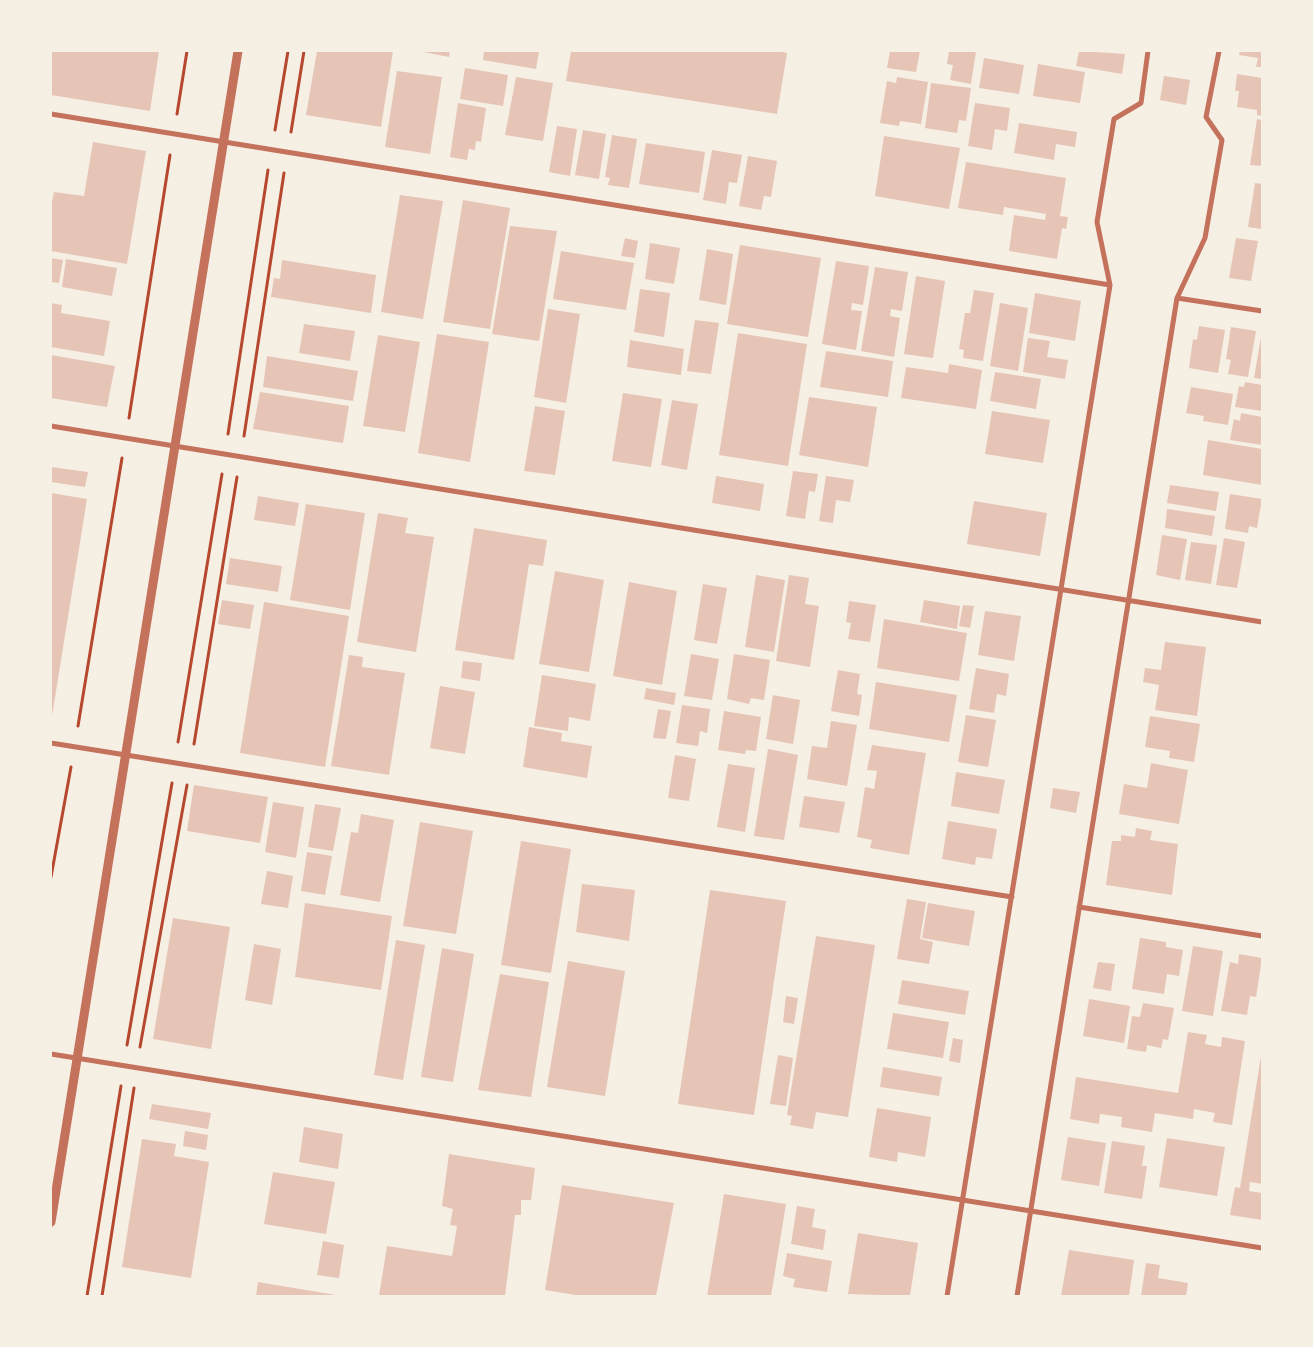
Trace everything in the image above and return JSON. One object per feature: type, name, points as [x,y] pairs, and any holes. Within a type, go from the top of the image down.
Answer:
[{"type":"street","points":[[51,1222],[238,51]]},
{"type":"street","points":[[947,1296],[1110,286],[1097,222],[1114,118],[1141,103],[1148,51]]},
{"type":"street","points":[[1017,1296],[1177,298],[1205,238],[1222,140],[1206,117],[1219,51]]},
{"type":"street","points":[[51,114],[287,154],[1110,286]]},
{"type":"street","points":[[1177,298],[1262,311]]},
{"type":"street","points":[[51,426],[1262,622]]},
{"type":"street","points":[[51,743],[1012,896]]},
{"type":"street","points":[[1079,906],[1262,936]]},
{"type":"street","points":[[51,1054],[1262,1248]]},
{"type":"path","points":[[51,877],[125,438],[187,51]]},
{"type":"path","points":[[274,135],[288,51]]},
{"type":"path","points":[[102,1296],[137,1067],[190,766],[241,457],[304,51]]},
{"type":"path","points":[[87,1296],[225,454],[271,151]]},
{"type":"building","points":[[51,51],[159,51],[150,111],[51,95]]},
{"type":"building","points":[[317,51],[393,51],[381,127],[306,115]]},
{"type":"building","points":[[418,51],[450,51],[449,57]]},
{"type":"building","points":[[484,51],[539,51],[536,69],[483,60]]},
{"type":"building","points":[[571,51],[777,51],[787,53],[777,114],[566,81]]},
{"type":"building","points":[[890,51],[920,51],[916,72],[887,68]]},
{"type":"building","points":[[949,51],[976,51],[971,84],[950,80],[953,65],[947,64]]},
{"type":"building","points":[[1079,51],[1125,54],[1122,74],[1076,66]]},
{"type":"building","points":[[1240,51],[1262,51],[1262,67],[1256,67],[1258,58],[1239,55]]},
{"type":"building","points":[[984,58],[1024,65],[1019,94],[979,88]]},
{"type":"building","points":[[1038,64],[1085,72],[1080,103],[1033,96]]},
{"type":"building","points":[[465,68],[508,75],[503,106],[460,99]]},
{"type":"building","points":[[397,71],[442,77],[430,154],[385,147]]},
{"type":"building","points":[[1237,74],[1262,78],[1262,116],[1257,115],[1257,110],[1237,107],[1239,91],[1235,91]]},
{"type":"building","points":[[1164,76],[1190,80],[1186,105],[1160,100]]},
{"type":"building","points":[[516,77],[553,83],[543,141],[505,135]]},
{"type":"building","points":[[897,77],[928,82],[921,124],[900,121],[899,126],[880,123],[887,81],[896,83]]},
{"type":"building","points":[[931,83],[971,88],[966,121],[959,120],[957,133],[925,128]]},
{"type":"building","points":[[458,103],[486,108],[481,142],[476,141],[475,150],[469,149],[467,160],[450,157]]},
{"type":"building","points":[[975,103],[1010,108],[1007,131],[995,129],[992,150],[968,146]]},
{"type":"building","points":[[1257,119],[1262,120],[1262,166],[1250,165]]},
{"type":"building","points":[[1019,123],[1077,132],[1075,147],[1056,144],[1054,160],[1014,153]]},
{"type":"building","points":[[557,126],[577,129],[570,176],[549,172]]},
{"type":"building","points":[[583,130],[606,134],[599,179],[575,175]]},
{"type":"building","points":[[612,135],[637,139],[629,188],[608,185],[610,178],[605,177]]},
{"type":"building","points":[[884,136],[960,148],[949,209],[875,196]]},
{"type":"building","points":[[93,142],[146,151],[127,264],[51,251],[51,207],[54,192],[84,196]]},
{"type":"building","points":[[646,143],[705,152],[699,193],[639,184]]},
{"type":"building","points":[[712,150],[742,155],[737,183],[729,182],[726,204],[703,200]]},
{"type":"building","points":[[748,156],[777,161],[771,197],[764,196],[761,210],[739,206]]},
{"type":"building","points":[[966,162],[1066,178],[1060,216],[1068,217],[1066,229],[1062,228],[1057,259],[1009,251],[1014,215],[1045,220],[1046,214],[1004,207],[1003,215],[958,208]]},
{"type":"building","points":[[1255,183],[1262,184],[1262,229],[1248,227]]},
{"type":"building","points":[[400,195],[443,201],[423,319],[381,312]]},
{"type":"building","points":[[463,200],[510,208],[490,329],[443,322]]},
{"type":"building","points":[[510,226],[557,231],[539,341],[492,334]]},
{"type":"building","points":[[625,238],[638,241],[635,258],[621,256]]},
{"type":"building","points":[[1236,238],[1258,241],[1251,281],[1229,278]]},
{"type":"building","points":[[650,243],[680,248],[674,284],[645,279]]},
{"type":"building","points":[[740,245],[821,258],[808,337],[727,324]]},
{"type":"building","points":[[707,249],[733,254],[726,305],[699,300]]},
{"type":"building","points":[[561,251],[634,263],[626,310],[553,299]]},
{"type":"building","points":[[51,258],[63,260],[59,283],[51,282]]},
{"type":"building","points":[[66,259],[117,268],[112,296],[62,287]]},
{"type":"building","points":[[282,260],[376,275],[371,313],[271,297],[274,278],[280,279]]},
{"type":"building","points":[[836,261],[869,266],[863,305],[852,303],[851,310],[862,311],[856,350],[822,344]]},
{"type":"building","points":[[875,267],[908,272],[902,311],[891,309],[890,316],[900,318],[894,357],[861,351]]},
{"type":"building","points":[[916,276],[945,281],[933,358],[904,354]]},
{"type":"building","points":[[640,289],[670,293],[664,337],[634,332]]},
{"type":"building","points":[[974,290],[994,293],[983,361],[963,358],[964,350],[959,349],[965,313],[970,313]]},
{"type":"building","points":[[1035,293],[1081,301],[1075,341],[1029,333]]},
{"type":"building","points":[[51,303],[62,305],[61,313],[110,321],[104,356],[51,347]]},
{"type":"building","points":[[1000,303],[1028,308],[1018,371],[990,366]]},
{"type":"building","points":[[548,309],[580,314],[566,403],[534,397]]},
{"type":"building","points":[[695,320],[719,323],[711,374],[687,371]]},
{"type":"building","points":[[304,324],[355,331],[350,361],[299,353]]},
{"type":"building","points":[[1199,326],[1225,330],[1218,373],[1189,368],[1193,339],[1197,340]]},
{"type":"building","points":[[1231,327],[1256,331],[1248,377],[1228,374],[1231,360],[1226,359]]},
{"type":"building","points":[[738,333],[807,344],[788,466],[719,455]]},
{"type":"building","points":[[437,334],[489,342],[470,462],[418,453]]},
{"type":"building","points":[[378,335],[420,342],[405,432],[363,426]]},
{"type":"building","points":[[1262,337],[1262,379],[1254,378]]},
{"type":"building","points":[[1028,338],[1050,341],[1047,357],[1068,360],[1065,379],[1023,372]]},
{"type":"building","points":[[630,340],[684,349],[681,375],[627,367]]},
{"type":"building","points":[[826,351],[893,361],[888,397],[820,387]]},
{"type":"building","points":[[51,355],[115,366],[107,407],[51,398]]},
{"type":"building","points":[[267,356],[358,371],[353,401],[263,387]]},
{"type":"building","points":[[949,364],[982,370],[976,409],[901,398],[906,367],[948,373]]},
{"type":"building","points":[[995,372],[1041,379],[1036,409],[990,401]]},
{"type":"building","points":[[1245,382],[1262,385],[1262,411],[1235,407],[1239,386],[1244,387]]},
{"type":"building","points":[[1191,387],[1233,394],[1228,425],[1203,421],[1204,416],[1186,413]]},
{"type":"building","points":[[260,392],[349,406],[343,443],[253,429]]},
{"type":"building","points":[[623,393],[662,399],[651,467],[612,461]]},
{"type":"building","points":[[809,397],[877,407],[868,467],[799,455]]},
{"type":"building","points":[[672,400],[698,404],[687,470],[661,465]]},
{"type":"building","points":[[535,406],[565,411],[555,475],[524,471]]},
{"type":"building","points":[[992,411],[1050,420],[1043,463],[985,454]]},
{"type":"building","points":[[1241,413],[1262,417],[1262,445],[1230,440],[1234,419],[1240,421]]},
{"type":"building","points":[[1208,440],[1262,449],[1262,485],[1203,475]]},
{"type":"building","points":[[51,467],[88,472],[85,487],[51,482]]},
{"type":"building","points":[[793,471],[818,474],[815,492],[809,491],[805,519],[786,516]]},
{"type":"building","points":[[716,476],[764,484],[760,511],[712,503]]},
{"type":"building","points":[[826,476],[854,480],[850,502],[836,500],[833,523],[819,521]]},
{"type":"building","points":[[1170,485],[1219,492],[1216,511],[1167,503]]},
{"type":"building","points":[[51,493],[87,499],[52,716],[51,716]]},
{"type":"building","points":[[1230,494],[1262,499],[1257,528],[1249,526],[1248,533],[1225,529]]},
{"type":"building","points":[[258,496],[299,503],[295,526],[254,520]]},
{"type":"building","points":[[974,501],[1047,513],[1040,556],[967,544]]},
{"type":"building","points":[[306,504],[365,513],[350,610],[290,600]]},
{"type":"building","points":[[1167,509],[1215,516],[1212,536],[1165,528]]},
{"type":"building","points":[[378,513],[408,518],[405,533],[434,537],[416,652],[357,642]]},
{"type":"building","points":[[474,528],[547,540],[543,566],[529,564],[514,660],[455,650]]},
{"type":"building","points":[[1162,535],[1187,539],[1180,580],[1156,575]]},
{"type":"building","points":[[1224,538],[1245,542],[1237,588],[1216,585]]},
{"type":"building","points":[[1191,542],[1217,545],[1211,584],[1185,580]]},
{"type":"building","points":[[230,558],[282,566],[278,592],[226,584]]},
{"type":"building","points":[[555,571],[604,580],[589,672],[539,664]]},
{"type":"building","points":[[756,575],[785,580],[774,652],[745,647]]},
{"type":"building","points":[[789,575],[809,578],[805,604],[819,606],[810,667],[776,661]]},
{"type":"building","points":[[629,582],[677,591],[662,685],[613,676]]},
{"type":"building","points":[[703,584],[727,588],[717,644],[694,640]]},
{"type":"building","points":[[222,600],[254,605],[250,629],[218,624]]},
{"type":"building","points":[[924,600],[960,606],[957,629],[920,622]]},
{"type":"building","points":[[849,601],[876,605],[870,642],[848,639],[851,623],[846,622]]},
{"type":"building","points":[[264,602],[349,616],[325,767],[240,753]]},
{"type":"building","points":[[963,605],[974,606],[970,628],[959,626]]},
{"type":"building","points":[[985,611],[1021,616],[1014,661],[978,655]]},
{"type":"building","points":[[884,619],[967,633],[959,681],[877,668]]},
{"type":"building","points":[[1165,642],[1206,647],[1197,716],[1155,710],[1159,685],[1143,682],[1145,668],[1161,670]]},
{"type":"building","points":[[691,654],[719,659],[712,700],[684,696]]},
{"type":"building","points":[[734,654],[770,660],[764,700],[751,698],[749,704],[727,699]]},
{"type":"building","points":[[349,655],[363,657],[362,667],[405,673],[389,775],[331,766]]},
{"type":"building","points":[[463,661],[482,663],[480,681],[461,678]]},
{"type":"building","points":[[976,668],[1009,674],[1006,696],[997,694],[994,713],[969,709]]},
{"type":"building","points":[[838,670],[860,674],[857,694],[862,695],[859,716],[831,711]]},
{"type":"building","points":[[542,675],[596,684],[590,721],[569,717],[568,731],[534,726]]},
{"type":"building","points":[[876,682],[957,695],[949,742],[869,729]]},
{"type":"building","points":[[440,686],[475,692],[465,754],[430,748]]},
{"type":"building","points":[[646,688],[676,693],[674,705],[644,699]]},
{"type":"building","points":[[773,695],[800,700],[793,744],[766,739]]},
{"type":"building","points":[[682,705],[710,709],[707,733],[700,731],[698,746],[676,743]]},
{"type":"building","points":[[658,709],[671,711],[666,739],[653,738]]},
{"type":"building","points":[[724,711],[761,717],[756,751],[746,750],[745,754],[718,750]]},
{"type":"building","points":[[966,715],[996,720],[988,767],[958,762]]},
{"type":"building","points":[[1150,716],[1200,724],[1194,762],[1169,758],[1170,751],[1145,747]]},
{"type":"building","points":[[831,721],[857,725],[847,786],[807,779],[812,746],[827,748]]},
{"type":"building","points":[[529,727],[562,733],[561,741],[592,746],[587,778],[523,767]]},
{"type":"building","points":[[872,745],[926,753],[909,855],[870,848],[872,840],[857,837],[865,787],[874,789],[877,771],[867,770]]},
{"type":"building","points":[[768,749],[798,755],[784,840],[754,836]]},
{"type":"building","points":[[675,755],[696,759],[689,801],[668,798]]},
{"type":"building","points":[[1151,763],[1188,770],[1179,824],[1119,814],[1124,784],[1147,788]]},
{"type":"building","points":[[728,764],[755,768],[745,832],[717,827]]},
{"type":"building","points":[[956,772],[1005,780],[999,814],[951,806]]},
{"type":"building","points":[[194,785],[268,797],[260,843],[187,831]]},
{"type":"building","points":[[1053,788],[1080,792],[1076,813],[1050,808]]},
{"type":"building","points":[[804,796],[845,802],[839,833],[799,827]]},
{"type":"building","points":[[273,802],[304,807],[296,858],[265,852]]},
{"type":"building","points":[[315,804],[341,808],[333,851],[308,847]]},
{"type":"building","points":[[361,814],[394,820],[380,902],[340,895],[351,832],[358,833]]},
{"type":"building","points":[[948,821],[997,829],[992,859],[976,857],[975,865],[942,859]]},
{"type":"building","points":[[420,822],[473,831],[456,934],[403,926]]},
{"type":"building","points":[[1136,828],[1152,831],[1150,840],[1178,844],[1172,895],[1106,885],[1112,841],[1121,841],[1121,835],[1135,837]]},
{"type":"building","points":[[521,841],[571,849],[551,973],[501,965]]},
{"type":"building","points":[[307,852],[332,856],[325,895],[301,891]]},
{"type":"building","points":[[267,871],[293,876],[288,908],[261,904]]},
{"type":"building","points":[[582,884],[635,890],[629,941],[576,932]]},
{"type":"building","points":[[710,890],[786,901],[754,1115],[678,1104]]},
{"type":"building","points":[[907,899],[926,902],[920,939],[933,942],[929,964],[897,959]]},
{"type":"building","points":[[305,903],[392,916],[381,990],[295,977]]},
{"type":"building","points":[[928,903],[975,911],[969,946],[922,938]]},
{"type":"building","points":[[173,918],[230,927],[211,1049],[153,1039]]},
{"type":"building","points":[[816,936],[875,945],[848,1117],[816,1112],[813,1129],[790,1125],[792,1116],[787,1115]]},
{"type":"building","points":[[1140,938],[1166,942],[1166,947],[1183,950],[1179,976],[1167,974],[1164,994],[1132,989]]},
{"type":"building","points":[[396,940],[425,945],[403,1080],[374,1075]]},
{"type":"building","points":[[254,944],[281,949],[272,1005],[245,1000]]},
{"type":"building","points":[[1193,946],[1223,951],[1213,1016],[1182,1011]]},
{"type":"building","points":[[442,948],[474,954],[453,1082],[421,1077]]},
{"type":"building","points":[[1239,954],[1262,958],[1256,997],[1250,996],[1247,1015],[1221,1011],[1230,962],[1238,964]]},
{"type":"building","points":[[568,961],[625,971],[605,1096],[547,1087]]},
{"type":"building","points":[[1098,962],[1115,964],[1111,991],[1093,988]]},
{"type":"building","points":[[500,974],[549,982],[531,1097],[478,1090]]},
{"type":"building","points":[[902,980],[969,991],[965,1015],[898,1004]]},
{"type":"building","points":[[786,996],[798,998],[794,1024],[783,1022]]},
{"type":"building","points":[[1089,999],[1130,1006],[1124,1043],[1083,1036]]},
{"type":"building","points":[[1143,1003],[1174,1008],[1168,1040],[1163,1039],[1161,1048],[1147,1045],[1146,1052],[1127,1049],[1132,1016],[1140,1017]]},
{"type":"building","points":[[893,1013],[949,1022],[943,1058],[887,1049]]},
{"type":"building","points":[[1188,1032],[1207,1035],[1205,1044],[1221,1047],[1222,1037],[1245,1041],[1232,1125],[1213,1122],[1215,1113],[1194,1109],[1193,1119],[1155,1113],[1152,1132],[1121,1127],[1122,1117],[1100,1114],[1099,1124],[1070,1119],[1076,1077],[1178,1093]]},
{"type":"building","points":[[953,1038],[963,1040],[960,1063],[949,1061]]},
{"type":"building","points":[[778,1055],[793,1058],[786,1106],[770,1104]]},
{"type":"building","points":[[1261,1056],[1262,1184],[1250,1182],[1249,1191],[1262,1193],[1262,1220],[1230,1215],[1235,1187],[1240,1188]]},
{"type":"building","points":[[883,1067],[942,1077],[939,1096],[880,1087]]},
{"type":"building","points":[[152,1104],[211,1113],[208,1129],[149,1119]]},
{"type":"building","points":[[877,1108],[931,1117],[925,1157],[898,1152],[897,1162],[869,1157]]},
{"type":"building","points":[[304,1127],[343,1134],[338,1169],[299,1162]]},
{"type":"building","points":[[185,1131],[208,1135],[206,1150],[183,1146]]},
{"type":"building","points":[[1068,1137],[1106,1143],[1099,1186],[1061,1180]]},
{"type":"building","points":[[1167,1138],[1225,1147],[1217,1196],[1159,1187]]},
{"type":"building","points":[[142,1139],[176,1144],[174,1156],[209,1162],[191,1278],[122,1267]]},
{"type":"building","points":[[1112,1141],[1145,1146],[1142,1166],[1147,1166],[1142,1199],[1104,1193]]},
{"type":"building","points":[[449,1154],[535,1168],[531,1200],[521,1200],[521,1215],[515,1215],[505,1296],[379,1296],[387,1246],[452,1256],[457,1226],[450,1225],[453,1209],[442,1206]]},
{"type":"building","points":[[273,1172],[335,1182],[326,1234],[264,1224]]},
{"type":"building","points":[[562,1185],[674,1203],[656,1296],[582,1296],[545,1290]]},
{"type":"building","points":[[724,1194],[786,1204],[771,1296],[707,1296]]},
{"type":"building","points":[[797,1206],[815,1209],[812,1227],[826,1230],[823,1250],[791,1244]]},
{"type":"building","points":[[858,1233],[918,1243],[910,1296],[848,1294]]},
{"type":"building","points":[[323,1241],[344,1245],[339,1278],[317,1275]]},
{"type":"building","points":[[1069,1250],[1134,1260],[1129,1296],[1061,1296]]},
{"type":"building","points":[[787,1253],[832,1261],[827,1292],[793,1287],[795,1279],[783,1276]]},
{"type":"building","points":[[1146,1263],[1160,1265],[1158,1278],[1188,1283],[1186,1296],[1141,1296]]},
{"type":"building","points":[[258,1282],[336,1295],[336,1296],[256,1296]]}]
